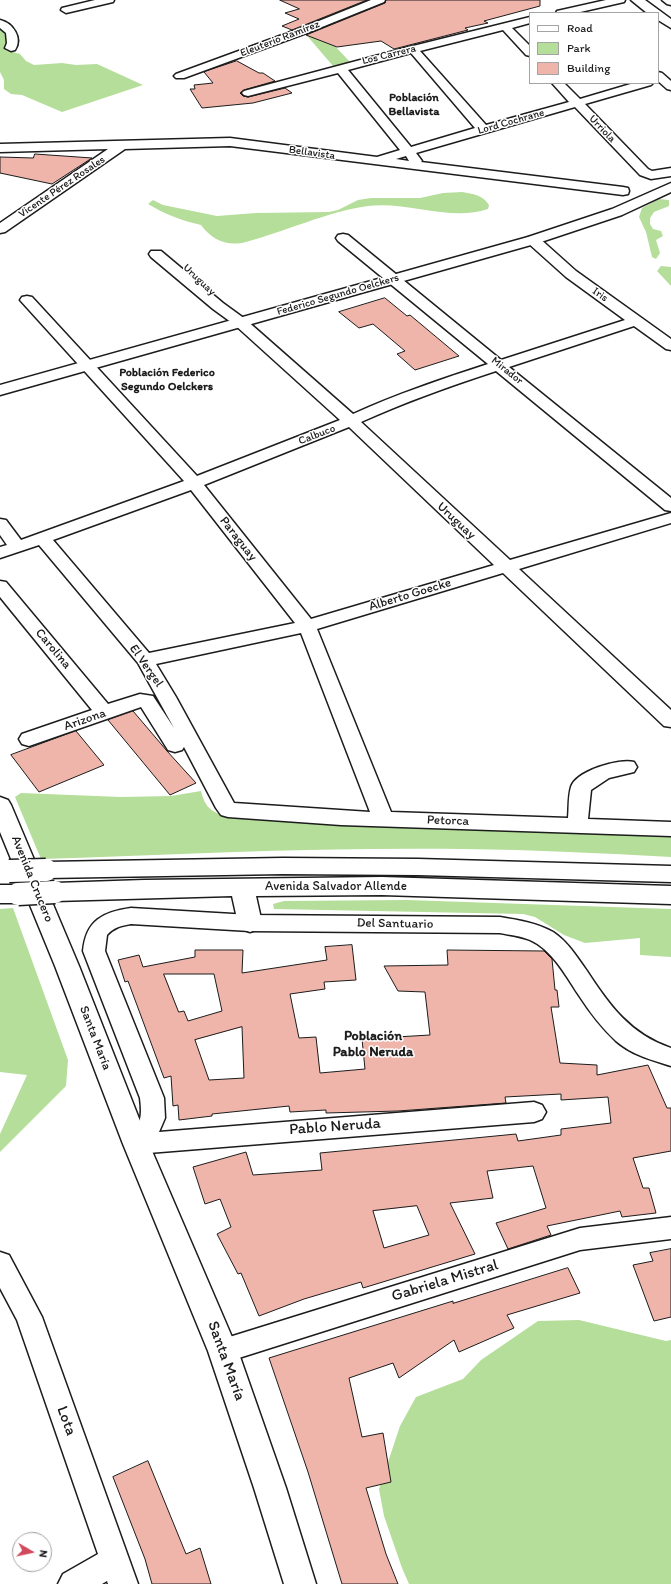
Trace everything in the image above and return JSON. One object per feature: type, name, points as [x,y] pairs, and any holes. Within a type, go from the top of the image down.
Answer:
[{"type":"main road","points":[[637,0],[654,12]]},
{"type":"main road","points":[[659,16],[671,24]]},
{"type":"main road","name":"Federico Segundo Oelckers","points":[[0,390],[533,240],[617,212],[671,187]]},
{"type":"main road","name":"Avenida Crucero","points":[[0,805],[53,932]]},
{"type":"main road","name":"Avenida Salvador Allende","points":[[5,872],[282,866],[418,866],[671,874]]},
{"type":"main road","name":"Avenida Salvador Allende","points":[[9,894],[144,889],[382,886],[671,895]]},
{"type":"main road","points":[[242,888],[250,922]]},
{"type":"main road","name":"Santa María","points":[[53,932],[136,1144],[223,1351],[270,1488],[300,1584]]},
{"type":"street","points":[[66,10],[109,0]]},
{"type":"street","name":"Eleuterio Ramírez","points":[[180,76],[308,29],[380,0]]},
{"type":"street","points":[[570,12],[588,10],[620,0]]},
{"type":"street","name":"Los Carrera","points":[[248,92],[529,20]]},
{"type":"street","points":[[0,23],[12,32],[14,43],[11,48]]},
{"type":"street","points":[[505,26],[529,52]]},
{"type":"street","points":[[413,49],[483,130]]},
{"type":"street","points":[[340,68],[421,167]]},
{"type":"street","points":[[662,77],[671,87]]},
{"type":"street","name":"Urriola","points":[[559,84],[647,174],[671,172]]},
{"type":"street","name":"Lord Cochrane","points":[[374,161],[643,84]]},
{"type":"street","name":"Bellavista","points":[[0,148],[200,142],[235,143],[622,191]]},
{"type":"street","name":"Vicente Pérez Rosales","points":[[0,229],[124,145]]},
{"type":"street","name":"Mirador","points":[[343,238],[671,506]]},
{"type":"street","name":"Iris","points":[[533,240],[570,274],[671,346]]},
{"type":"street","name":"Uruguay","points":[[156,248],[218,306],[240,322],[351,422],[671,721]]},
{"type":"street","name":"Paraguay","points":[[27,300],[194,483],[308,626],[383,819]]},
{"type":"street","name":"Calbuco","points":[[0,553],[43,539],[194,483],[351,422],[395,401],[440,384],[636,321]]},
{"type":"street","name":"Alberto Goecke","points":[[145,660],[308,626],[505,566],[671,518]]},
{"type":"street","points":[[0,524],[18,547]]},
{"type":"street","name":"El Vergel","points":[[43,539],[145,660],[167,697],[227,809]]},
{"type":"street","name":"Carolina","points":[[0,586],[105,713]]},
{"type":"street","name":"Arizona","points":[[29,739],[140,700],[146,700],[175,745]]},
{"type":"street","points":[[578,825],[581,787],[591,777],[605,771],[627,767]]},
{"type":"street","name":"Petorca","points":[[227,809],[232,811],[260,813],[383,819],[671,829]]},
{"type":"street","name":"Del Santuario","points":[[136,1144],[149,1130],[153,1119],[154,1108],[152,1098],[96,958],[94,941],[97,931],[104,924],[115,918],[131,916],[250,922],[500,925],[532,932],[548,940],[560,951],[615,1028],[641,1046],[671,1057]]},
{"type":"street","name":"Pablo Neruda","points":[[136,1144],[534,1112]]},
{"type":"street","name":"Gabriela Mistral","points":[[223,1351],[580,1239],[671,1228]]},
{"type":"street","name":"Lota","points":[[0,1262],[29,1317],[119,1572]]},
{"type":"street","points":[[73,1584],[119,1572]]},
{"type":"green space","points":[[316,26],[350,62],[333,66],[303,31]]},
{"type":"green space","points":[[0,28],[6,38],[6,50],[20,54],[26,61],[34,65],[62,63],[76,65],[97,64],[143,85],[62,112],[22,95],[11,94],[4,89],[4,80],[0,72]]},
{"type":"green space","points":[[462,192],[481,197],[489,205],[488,209],[459,213],[398,206],[368,206],[322,217],[261,238],[232,244],[220,241],[210,235],[201,225],[174,217],[148,204],[153,200],[163,205],[217,216],[256,213],[329,212],[338,210],[358,200],[371,198],[420,198],[443,193]]},
{"type":"green space","points":[[659,199],[669,200],[669,206],[654,212],[650,218],[650,224],[653,229],[661,231],[663,236],[656,240],[660,253],[656,259],[652,257],[646,232],[639,217],[642,208]]},
{"type":"green space","points":[[661,266],[671,267],[671,286],[657,271]]},
{"type":"green space","points":[[201,791],[206,804],[214,812],[238,817],[671,835],[671,857],[465,849],[359,849],[253,851],[41,859],[15,797],[21,793],[121,797],[171,796]]},
{"type":"green space","points":[[407,900],[671,909],[671,957],[640,955],[640,938],[585,943],[564,935],[535,917],[523,914],[274,909],[273,904],[284,901]]},
{"type":"green space","points":[[13,908],[68,1060],[66,1086],[0,1152],[0,1134],[27,1075],[0,1072],[0,909]]},
{"type":"green space","points":[[579,1320],[666,1341],[671,1340],[671,1584],[409,1584],[384,1516],[379,1489],[400,1426],[416,1397],[463,1379],[481,1360],[538,1321]]},
{"type":"building","points":[[280,0],[367,0],[292,30],[282,26],[299,19],[285,13],[299,9]]},
{"type":"building","points":[[386,0],[540,0],[540,6],[484,21],[488,23],[465,28],[468,30],[394,49],[381,41],[337,47],[306,35],[385,3]]},
{"type":"building","points":[[237,61],[259,73],[263,73],[275,81],[244,90],[240,93],[243,96],[248,97],[285,88],[292,93],[253,103],[202,108],[190,89],[195,89],[194,85],[213,83],[204,72]]},
{"type":"building","points":[[35,154],[92,158],[52,184],[0,173],[0,157],[33,158]]},
{"type":"building","points":[[385,298],[407,316],[410,315],[459,356],[415,370],[397,354],[405,351],[373,324],[359,328],[339,312]]},
{"type":"building","points":[[133,711],[196,783],[170,795],[108,720]]},
{"type":"building","points":[[76,731],[104,765],[39,792],[11,755]]},
{"type":"building","points":[[352,945],[356,980],[324,982],[325,989],[290,994],[299,1038],[316,1037],[320,1073],[365,1069],[362,1039],[430,1035],[425,992],[398,991],[384,966],[448,965],[447,950],[544,951],[552,959],[555,990],[557,990],[559,1007],[551,1007],[560,1063],[597,1065],[597,1075],[648,1065],[667,1108],[671,1108],[671,1151],[633,1158],[643,1188],[649,1188],[656,1213],[622,1217],[620,1211],[547,1226],[551,1235],[508,1249],[496,1223],[546,1208],[533,1166],[487,1171],[493,1198],[450,1203],[475,1254],[363,1288],[361,1282],[304,1299],[259,1316],[241,1273],[238,1274],[217,1234],[231,1227],[220,1199],[205,1204],[193,1167],[246,1152],[253,1175],[322,1170],[320,1153],[516,1134],[518,1141],[561,1135],[561,1129],[611,1123],[608,1097],[561,1100],[561,1094],[505,1097],[506,1103],[398,1111],[326,1113],[326,1110],[290,1112],[289,1106],[212,1114],[212,1116],[179,1120],[178,1105],[173,1106],[171,1076],[164,1078],[128,981],[125,982],[118,960],[139,955],[143,967],[195,957],[195,950],[243,950],[242,973],[327,960],[325,947]],"holes":[[[164,974],[214,974],[222,1011],[188,1021],[184,1011],[179,1012]],[[242,1027],[244,1078],[209,1080],[195,1040]],[[417,1206],[429,1235],[384,1248],[373,1211]]]},
{"type":"building","points":[[671,1249],[671,1317],[654,1321],[633,1265],[653,1261],[650,1253]]},
{"type":"building","points":[[568,1268],[580,1293],[507,1315],[514,1328],[459,1352],[454,1340],[399,1378],[393,1363],[349,1378],[362,1437],[383,1433],[391,1482],[366,1488],[386,1554],[398,1584],[342,1584],[308,1472],[269,1358],[453,1301],[453,1303]]},
{"type":"building","points":[[148,1461],[186,1554],[200,1548],[211,1584],[152,1584],[145,1559],[113,1477]]},
{"type":"district","name":"Población Bellavista","points":[[414,105]]},
{"type":"district","name":"Población Federico Segundo Oelckers","points":[[167,380]]},
{"type":"district","name":"Población Pablo Neruda","points":[[373,1044]]}]
